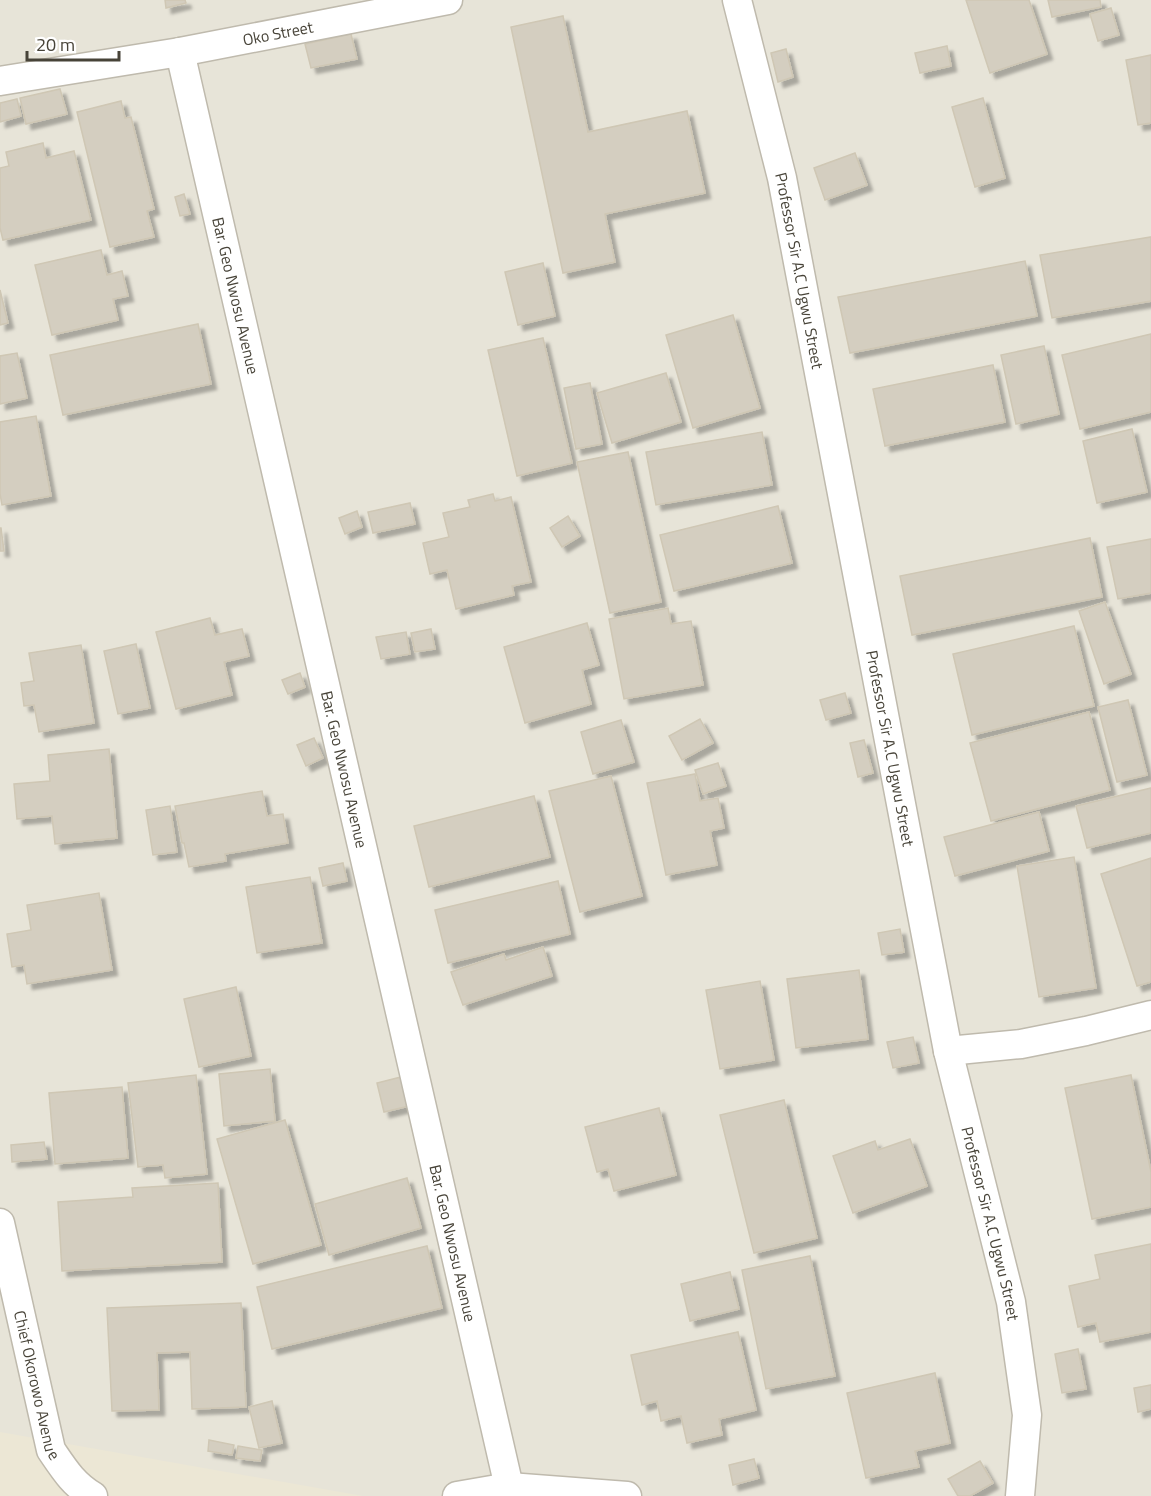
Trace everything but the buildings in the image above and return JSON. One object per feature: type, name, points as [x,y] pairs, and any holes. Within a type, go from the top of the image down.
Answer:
[{"type":"street","name":"Oko Street","points":[[0,81],[180,52],[448,0]]},
{"type":"street","name":"Professor Sir A.C Ugwu Street","points":[[737,0],[782,178],[948,1051],[1011,1302],[1027,1414],[1020,1496]]},
{"type":"street","name":"Bar. Geo Nwosu Avenue","points":[[180,52],[509,1487]]},
{"type":"street","points":[[948,1051],[1021,1044],[1151,1016]]},
{"type":"street","name":"Chief Okorowo Avenue","points":[[0,1223],[5,1265],[51,1450],[69,1477],[93,1496]]},
{"type":"street","points":[[457,1496],[509,1487],[627,1496]]},
{"type":"shaded area","points":[[0,0],[1151,0],[1151,1496],[0,1496]]},
{"type":"shaded area","points":[[0,1432],[363,1496],[0,1496]]}]
